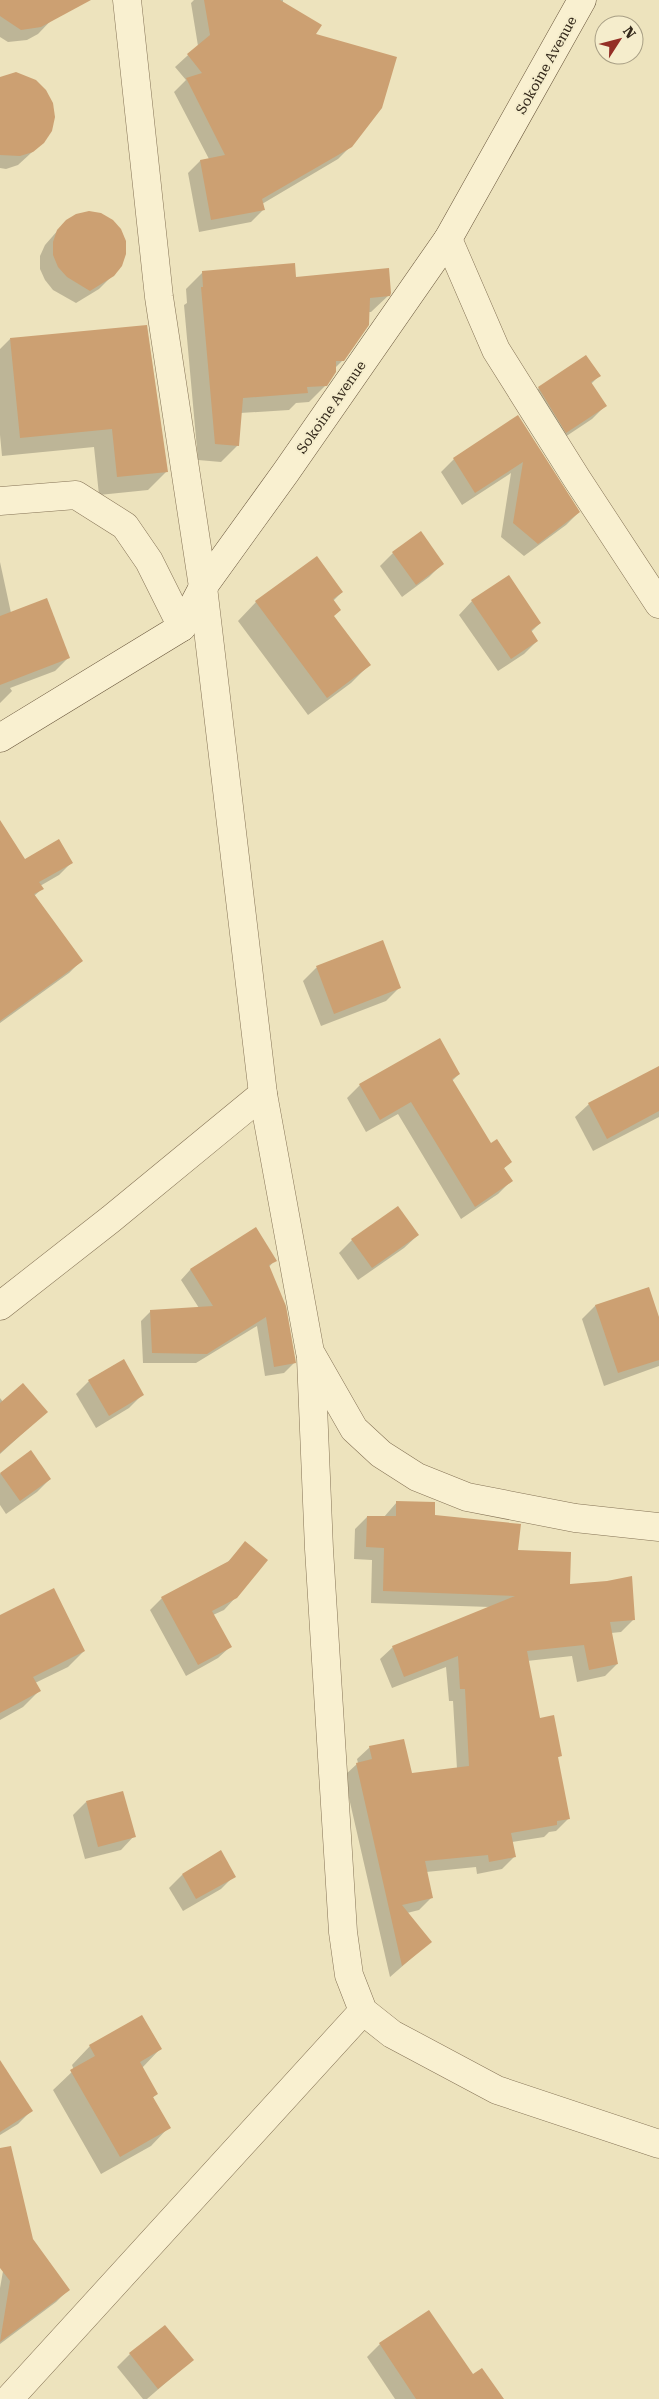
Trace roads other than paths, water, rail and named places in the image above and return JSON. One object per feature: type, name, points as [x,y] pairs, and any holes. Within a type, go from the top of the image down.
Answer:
[{"type":"street","points":[[127,0],[160,297],[203,587],[263,1094],[310,1352],[319,1549],[343,1932],[349,1975],[363,2011],[392,2034],[497,2090],[659,2144]]},
{"type":"street","name":"Sokoine Avenue","points":[[182,627],[203,587],[286,472],[448,239],[582,0]]},
{"type":"street","points":[[448,239],[496,350],[577,479],[659,604]]},
{"type":"street","points":[[0,500],[76,495],[126,526],[149,561],[182,627],[0,738]]},
{"type":"street","points":[[0,1306],[111,1220],[263,1094]]},
{"type":"street","points":[[310,1352],[354,1429],[381,1454],[417,1477],[468,1497],[575,1518],[659,1527]]},
{"type":"street","points":[[9,2399],[363,2011]]}]
